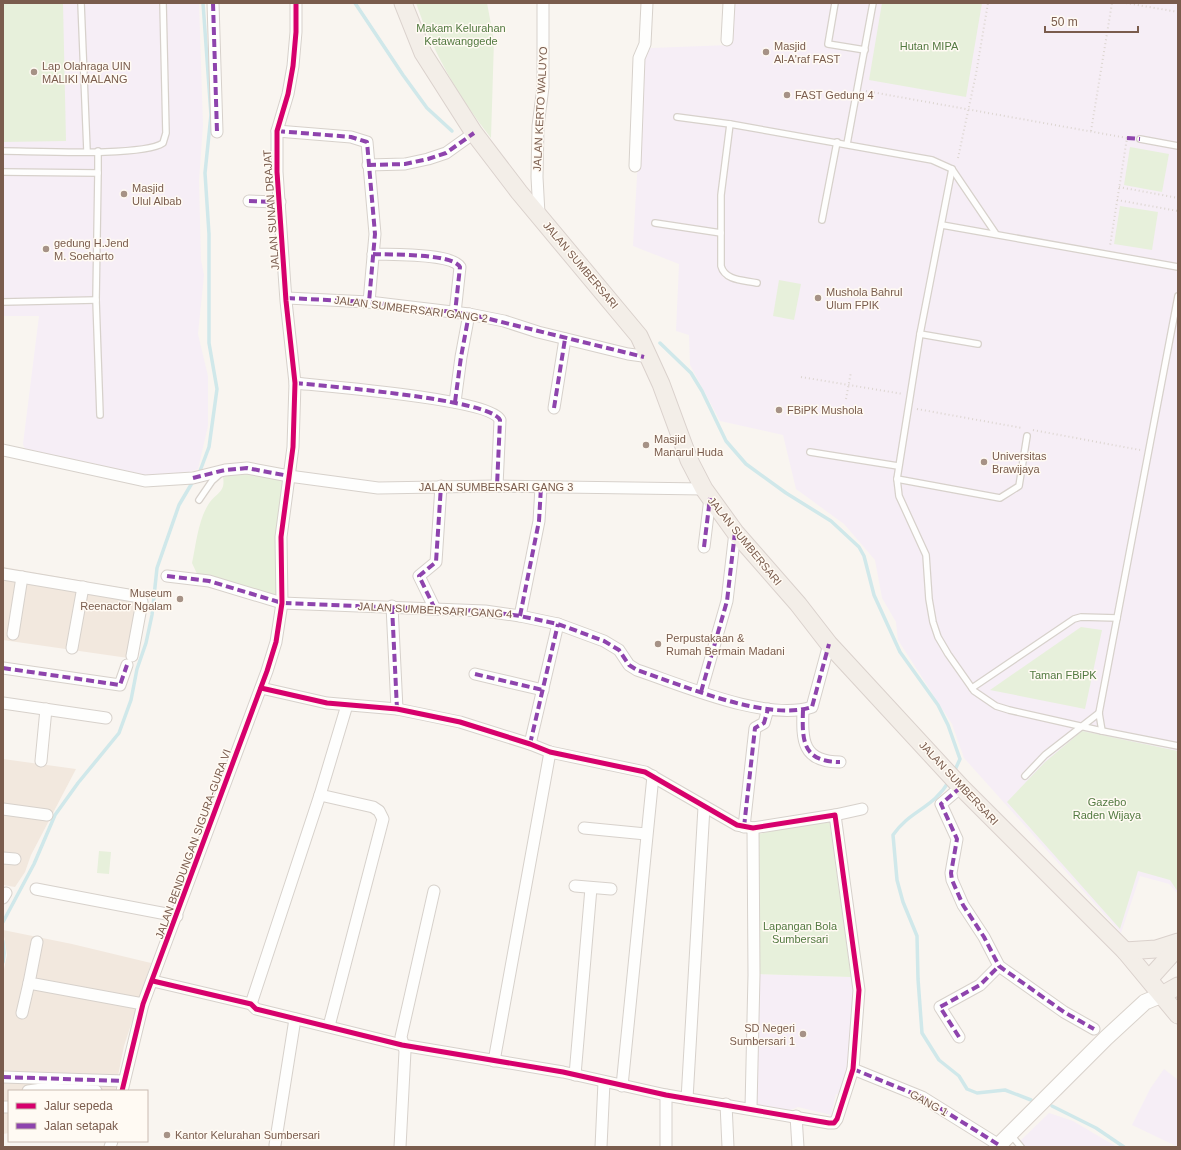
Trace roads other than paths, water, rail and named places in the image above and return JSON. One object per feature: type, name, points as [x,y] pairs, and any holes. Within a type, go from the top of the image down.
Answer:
[{"type":"main road","name":"JALAN SUMBERSARI","points":[[404,4],[424,53],[470,136],[529,203],[639,336],[689,460],[707,494],[735,532],[798,604],[829,644],[955,780],[1125,951],[1178,1016]]},
{"type":"main road","points":[[1125,951],[1156,949],[1178,942]]},
{"type":"main road","points":[[1145,1002],[1148,979],[1178,947]]},
{"type":"main road","points":[[998,1146],[1145,1002],[1178,986]]},
{"type":"street","points":[[213,3],[217,132]]},
{"type":"street","name":"JALAN SUNAN DRAJAT","points":[[287,298],[280,202],[277,131],[288,94],[292,73],[296,32],[296,3]]},
{"type":"street","name":"JALAN KERTO WALUYO","points":[[529,203],[537,169],[538,126],[543,87],[543,3]]},
{"type":"street","points":[[635,166],[639,58],[645,44],[647,3]]},
{"type":"street","points":[[727,40],[729,3]]},
{"type":"street","points":[[277,131],[351,137],[367,142],[374,220],[369,302]]},
{"type":"street","points":[[368,165],[405,164],[428,160],[452,149],[470,136]]},
{"type":"street","points":[[249,201],[280,202]]},
{"type":"street","points":[[373,254],[441,258],[456,262],[460,267],[455,313]]},
{"type":"street","points":[[287,298],[286,301],[295,383],[293,447],[289,476]]},
{"type":"street","name":"JALAN SUMBERSARI GANG 2","points":[[287,298],[369,302],[469,314],[504,321],[565,339],[647,357]]},
{"type":"street","points":[[455,402],[469,314]]},
{"type":"street","points":[[554,408],[565,339]]},
{"type":"street","points":[[295,383],[455,402],[499,416],[497,486]]},
{"type":"street","name":"JALAN SUMBERSARI GANG 3","points":[[3,450],[139,480],[193,478],[225,470],[247,468],[289,476],[378,488],[497,486],[707,494]]},
{"type":"street","name":"JALAN BENDUNGAN SIGURA-GURA VI","points":[[123,1086],[143,1004],[153,981],[261,688],[276,642],[282,603],[281,537],[289,476]]},
{"type":"street","points":[[435,609],[419,576],[436,562],[441,486]]},
{"type":"street","points":[[520,616],[539,522],[541,487]]},
{"type":"street","points":[[704,547],[707,494]]},
{"type":"street","points":[[701,692],[727,601],[735,532]]},
{"type":"street","points":[[3,574],[140,597],[142,599],[130,661],[120,685],[3,668]]},
{"type":"street","name":"JALAN SUMBERSARI GANG 4","points":[[167,576],[209,582],[282,603],[392,606],[484,611],[520,616],[558,624],[604,641],[619,650],[629,665],[637,670],[701,692],[768,709],[803,710]]},
{"type":"street","points":[[13,634],[22,577]]},
{"type":"street","points":[[72,648],[82,587]]},
{"type":"street","points":[[392,606],[397,709]]},
{"type":"street","points":[[530,744],[558,624]]},
{"type":"street","points":[[829,644],[812,707],[803,710],[804,741],[809,752],[825,760],[840,762]]},
{"type":"street","points":[[475,674],[543,690]]},
{"type":"street","points":[[261,688],[327,703],[397,709],[460,722],[530,744],[550,752],[645,772],[738,825],[748,827],[835,815],[862,809]]},
{"type":"street","points":[[3,703],[106,718]]},
{"type":"street","points":[[251,1004],[320,795],[347,705]]},
{"type":"street","points":[[40,761],[46,709]]},
{"type":"street","points":[[751,1108],[754,975],[748,827],[755,728],[764,723],[768,709]]},
{"type":"street","points":[[494,1061],[550,752]]},
{"type":"street","points":[[622,1086],[653,776]]},
{"type":"street","points":[[955,780],[941,804],[957,839],[951,873],[952,880],[963,905],[984,937],[999,966],[1064,1012],[1094,1029]]},
{"type":"street","points":[[320,795],[372,807],[379,810],[382,819],[330,1026]]},
{"type":"street","points":[[687,1098],[704,807]]},
{"type":"street","points":[[3,809],[47,815]]},
{"type":"street","points":[[153,981],[251,1004],[256,1009],[330,1026],[402,1045],[575,1075],[666,1095],[834,1123],[837,1119],[853,1069],[859,990],[835,815]]},
{"type":"street","points":[[584,828],[646,834]]},
{"type":"street","points":[[3,858],[15,859]]},
{"type":"street","points":[[575,886],[611,889]]},
{"type":"street","points":[[575,1075],[591,888]]},
{"type":"street","points":[[36,889],[177,916]]},
{"type":"street","points":[[400,1147],[405,1051],[402,1045],[401,1037],[434,892]]},
{"type":"street","points":[[22,1013],[37,942]]},
{"type":"street","points":[[959,1037],[940,1007],[980,985],[999,966]]},
{"type":"street","points":[[29,983],[143,1004]]},
{"type":"street","points":[[275,1145],[295,1019]]},
{"type":"street","name":"GANG 1","points":[[853,1069],[922,1097],[998,1146]]},
{"type":"street","points":[[3,1077],[123,1086]]},
{"type":"street","points":[[601,1147],[604,1082]]},
{"type":"street","points":[[35,1090],[69,1090]]},
{"type":"street","points":[[666,1095],[666,1147]]},
{"type":"street","points":[[726,1104],[728,1147]]},
{"type":"street","points":[[796,1116],[798,1147]]},
{"type":"lane","points":[[82,3],[87,151]]},
{"type":"lane","points":[[3,151],[98,152],[148,149],[158,147],[163,144],[166,133],[163,3]]},
{"type":"lane","points":[[835,3],[828,44],[865,50]]},
{"type":"lane","points":[[847,144],[873,3]]},
{"type":"lane","points":[[678,117],[837,142],[932,160],[952,169],[996,234]]},
{"type":"lane","points":[[730,124],[721,195],[723,272],[730,277],[757,282]]},
{"type":"lane","points":[[1140,139],[1178,146]]},
{"type":"lane","points":[[822,220],[837,142]]},
{"type":"lane","points":[[98,152],[96,300],[100,415]]},
{"type":"lane","points":[[952,169],[920,334],[897,479],[899,496],[926,555],[933,622],[948,654],[972,688],[985,700],[996,706],[1102,731],[1178,746]]},
{"type":"lane","points":[[3,172],[98,173]]},
{"type":"lane","points":[[655,223],[721,233]]},
{"type":"lane","points":[[942,225],[1178,267]]},
{"type":"lane","points":[[1102,731],[1099,712],[1178,296]]},
{"type":"lane","points":[[3,302],[96,300]]},
{"type":"lane","points":[[920,334],[978,344]]},
{"type":"lane","points":[[897,479],[1000,498],[1019,486],[1027,436]]},
{"type":"lane","points":[[810,452],[898,466]]},
{"type":"lane","points":[[199,500],[212,481],[225,470]]},
{"type":"lane","points":[[972,688],[1074,620],[1081,617],[1117,618]]},
{"type":"lane","points":[[1025,776],[1045,755],[1099,712]]},
{"type":"lane","points":[[1010,1134],[1021,1147]]},
{"type":"waterway","points":[[200,471],[209,447],[217,389],[209,343],[209,234],[205,173],[211,115],[203,3]]},
{"type":"waterway","points":[[355,3],[427,108],[452,131]]},
{"type":"waterway","points":[[660,343],[691,373],[702,391],[726,441],[746,464],[786,493],[831,521],[859,547],[864,556],[874,595],[900,652],[938,705],[948,725],[960,759],[954,772]]},
{"type":"waterway","points":[[3,922],[34,864],[55,815],[78,783],[119,733],[131,700],[137,669],[146,643],[152,615],[157,568],[179,505],[192,483]]},
{"type":"waterway","points":[[949,781],[936,798],[907,820],[893,835],[897,880],[903,902],[917,936],[918,979],[922,1033],[939,1060],[959,1076],[967,1089],[977,1093],[1005,1090],[1031,1100]]},
{"type":"waterway","points":[[3,941],[3,962]]},
{"type":"waterway","points":[[1052,1106],[1096,1128],[1124,1147]]},
{"type":"place","name":"Masjid Al-A'raf FAST","points":[[766,52]]},
{"type":"place","name":"Lap Olahraga UIN MALIKI MALANG","points":[[34,72]]},
{"type":"place","name":"FAST Gedung 4","points":[[787,95]]},
{"type":"place","name":"Masjid Ulul Albab","points":[[124,194]]},
{"type":"place","name":"gedung H.Jend M. Soeharto","points":[[46,249]]},
{"type":"place","name":"Mushola Bahrul Ulum FPIK","points":[[818,298]]},
{"type":"place","name":"FBiPK Mushola","points":[[779,410]]},
{"type":"place","name":"Masjid Manarul Huda","points":[[646,445]]},
{"type":"place","name":"Universitas Brawijaya","points":[[984,462]]},
{"type":"place","name":"Museum Reenactor Ngalam","points":[[180,599]]},
{"type":"place","name":"Perpustakaan & Rumah Bermain Madani","points":[[658,644]]},
{"type":"place","name":"SD Negeri Sumbersari 1","points":[[803,1034]]},
{"type":"place","name":"Kantor Kelurahan Sumbersari","points":[[167,1135]]},
{"type":"park label","name":"Makam Kelurahan Ketawanggede","points":[[461,34]]},
{"type":"park label","name":"Hutan MIPA","points":[[929,46]]},
{"type":"park label","name":"Taman FBiPK","points":[[1063,675]]},
{"type":"park label","name":"Gazebo Raden Wijaya","points":[[1107,808]]},
{"type":"park label","name":"Lapangan Bola Sumbersari","points":[[800,932]]}]
